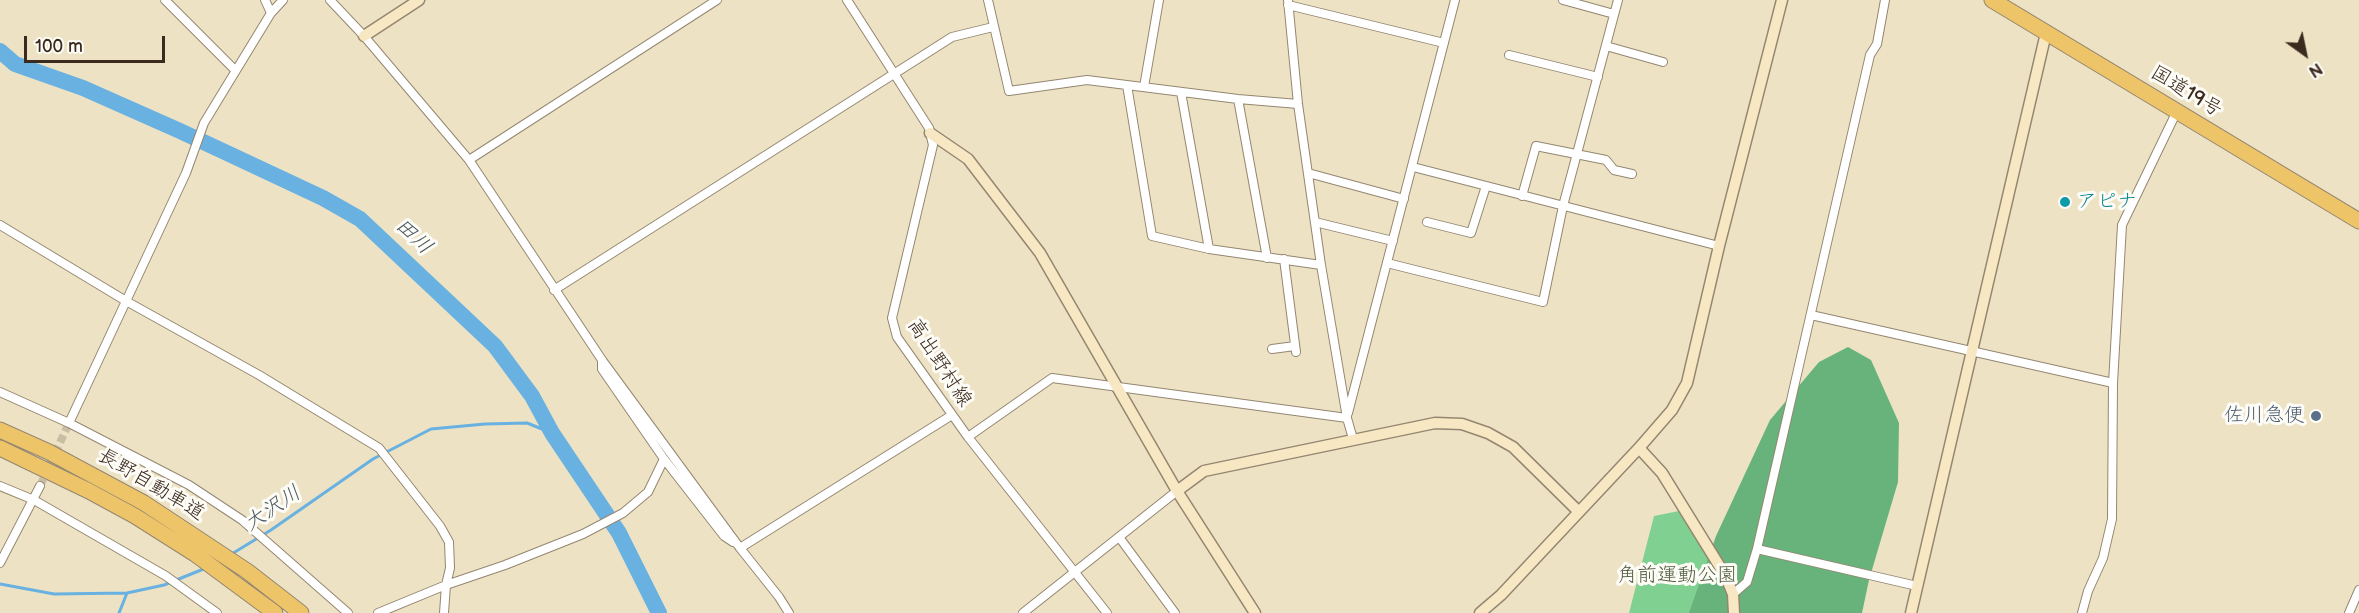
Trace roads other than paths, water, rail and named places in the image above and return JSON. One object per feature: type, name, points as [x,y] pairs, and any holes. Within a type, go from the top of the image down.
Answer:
[{"type":"highway","name":"国道19号","points":[[1992,0],[2359,221]]},
{"type":"highway","name":"長野自動車道","points":[[0,430],[98,477],[212,546],[301,613]]},
{"type":"highway","name":"長野自動車道","points":[[0,448],[89,490],[195,554],[275,613]]},
{"type":"street","points":[[165,0],[235,70]]},
{"type":"street","points":[[265,0],[271,13]]},
{"type":"street","points":[[69,423],[188,169],[203,127],[235,70],[271,13],[283,0]]},
{"type":"street","points":[[330,0],[364,36],[469,160],[602,360],[789,613]]},
{"type":"street","points":[[364,36],[419,0]]},
{"type":"street","points":[[469,160],[717,0]]},
{"type":"street","points":[[847,0],[930,133],[968,159],[1040,253],[1178,491],[1255,613]]},
{"type":"street","points":[[988,0],[1009,91],[1087,80],[1238,99],[1298,104]]},
{"type":"street","points":[[1144,87],[1159,0]]},
{"type":"street","points":[[1347,418],[1455,0]]},
{"type":"street","points":[[1563,0],[1614,14]]},
{"type":"street","points":[[1387,263],[1544,302],[1563,207],[1618,0]]},
{"type":"street","points":[[1480,613],[1501,595],[1639,448],[1672,410],[1687,383],[1780,0]]},
{"type":"street","points":[[1733,594],[1747,582],[1757,549],[1870,55],[1877,44],[1885,0]]},
{"type":"street","points":[[1353,439],[1347,418],[1321,265],[1298,104],[1288,2],[1444,44]]},
{"type":"street","points":[[554,290],[952,37],[993,27]]},
{"type":"street","points":[[1911,613],[2046,33]]},
{"type":"street","points":[[1606,46],[1663,62]]},
{"type":"street","points":[[1509,55],[1598,77]]},
{"type":"street","points":[[1127,85],[1152,236],[1209,249],[1321,265]]},
{"type":"street","points":[[1181,92],[1209,249]]},
{"type":"street","points":[[1238,99],[1267,258]]},
{"type":"street","points":[[2082,613],[2088,591],[2103,558],[2112,519],[2113,383],[2122,225],[2176,111]]},
{"type":"street","name":"高出野村線","points":[[930,133],[933,145],[892,318],[897,337],[968,437],[1107,613]]},
{"type":"street","points":[[1522,196],[1536,146],[1606,160],[1614,170],[1632,174]]},
{"type":"street","points":[[1413,167],[1719,246]]},
{"type":"street","points":[[1308,173],[1404,199]]},
{"type":"street","points":[[1427,222],[1471,233],[1486,186]]},
{"type":"street","points":[[1315,222],[1393,241]]},
{"type":"street","points":[[0,225],[126,301],[259,375],[379,448],[440,526],[449,542],[450,568],[444,613]]},
{"type":"street","points":[[1272,349],[1295,349],[1284,260]]},
{"type":"street","points":[[1811,315],[2113,383]]},
{"type":"street","points":[[602,360],[602,369],[664,459],[724,536],[740,548]]},
{"type":"street","points":[[968,437],[1052,378],[1347,418]]},
{"type":"street","points":[[0,392],[69,423],[189,484],[242,520],[348,613]]},
{"type":"street","points":[[740,548],[952,415]]},
{"type":"street","points":[[1023,613],[1204,471],[1435,423],[1462,424],[1488,433],[1513,447],[1579,512]]},
{"type":"street","points":[[1639,448],[1671,486],[1725,575],[1733,594],[1734,613]]},
{"type":"street","points":[[378,613],[583,534],[623,513],[648,492],[664,459]]},
{"type":"street","points":[[0,486],[34,500],[166,576],[217,613]]},
{"type":"street","points":[[0,563],[40,486]]},
{"type":"street","points":[[1119,537],[1175,613]]},
{"type":"street","points":[[1757,549],[1917,586]]},
{"type":"street","points":[[2349,613],[2359,590]]},
{"type":"waterway","name":"田川","points":[[0,51],[15,64],[83,88],[180,131],[323,198],[360,219],[495,346],[532,396],[552,433],[619,533],[659,613]]},
{"type":"waterway","name":"大沢川","points":[[230,555],[271,530],[373,459],[431,429],[527,423],[552,433]]},
{"type":"waterway","name":"大沢川","points":[[0,584],[54,594],[127,593],[164,585],[206,568]]},
{"type":"waterway","points":[[119,613],[127,593]]},
{"type":"tunnel","points":[[40,486],[69,423]]},
{"type":"place","name":"アピナ","points":[[2065,202]]},
{"type":"place","name":"佐川急便","points":[[2316,416]]},
{"type":"park label","name":"角前運動公園","points":[[1677,576]]}]
